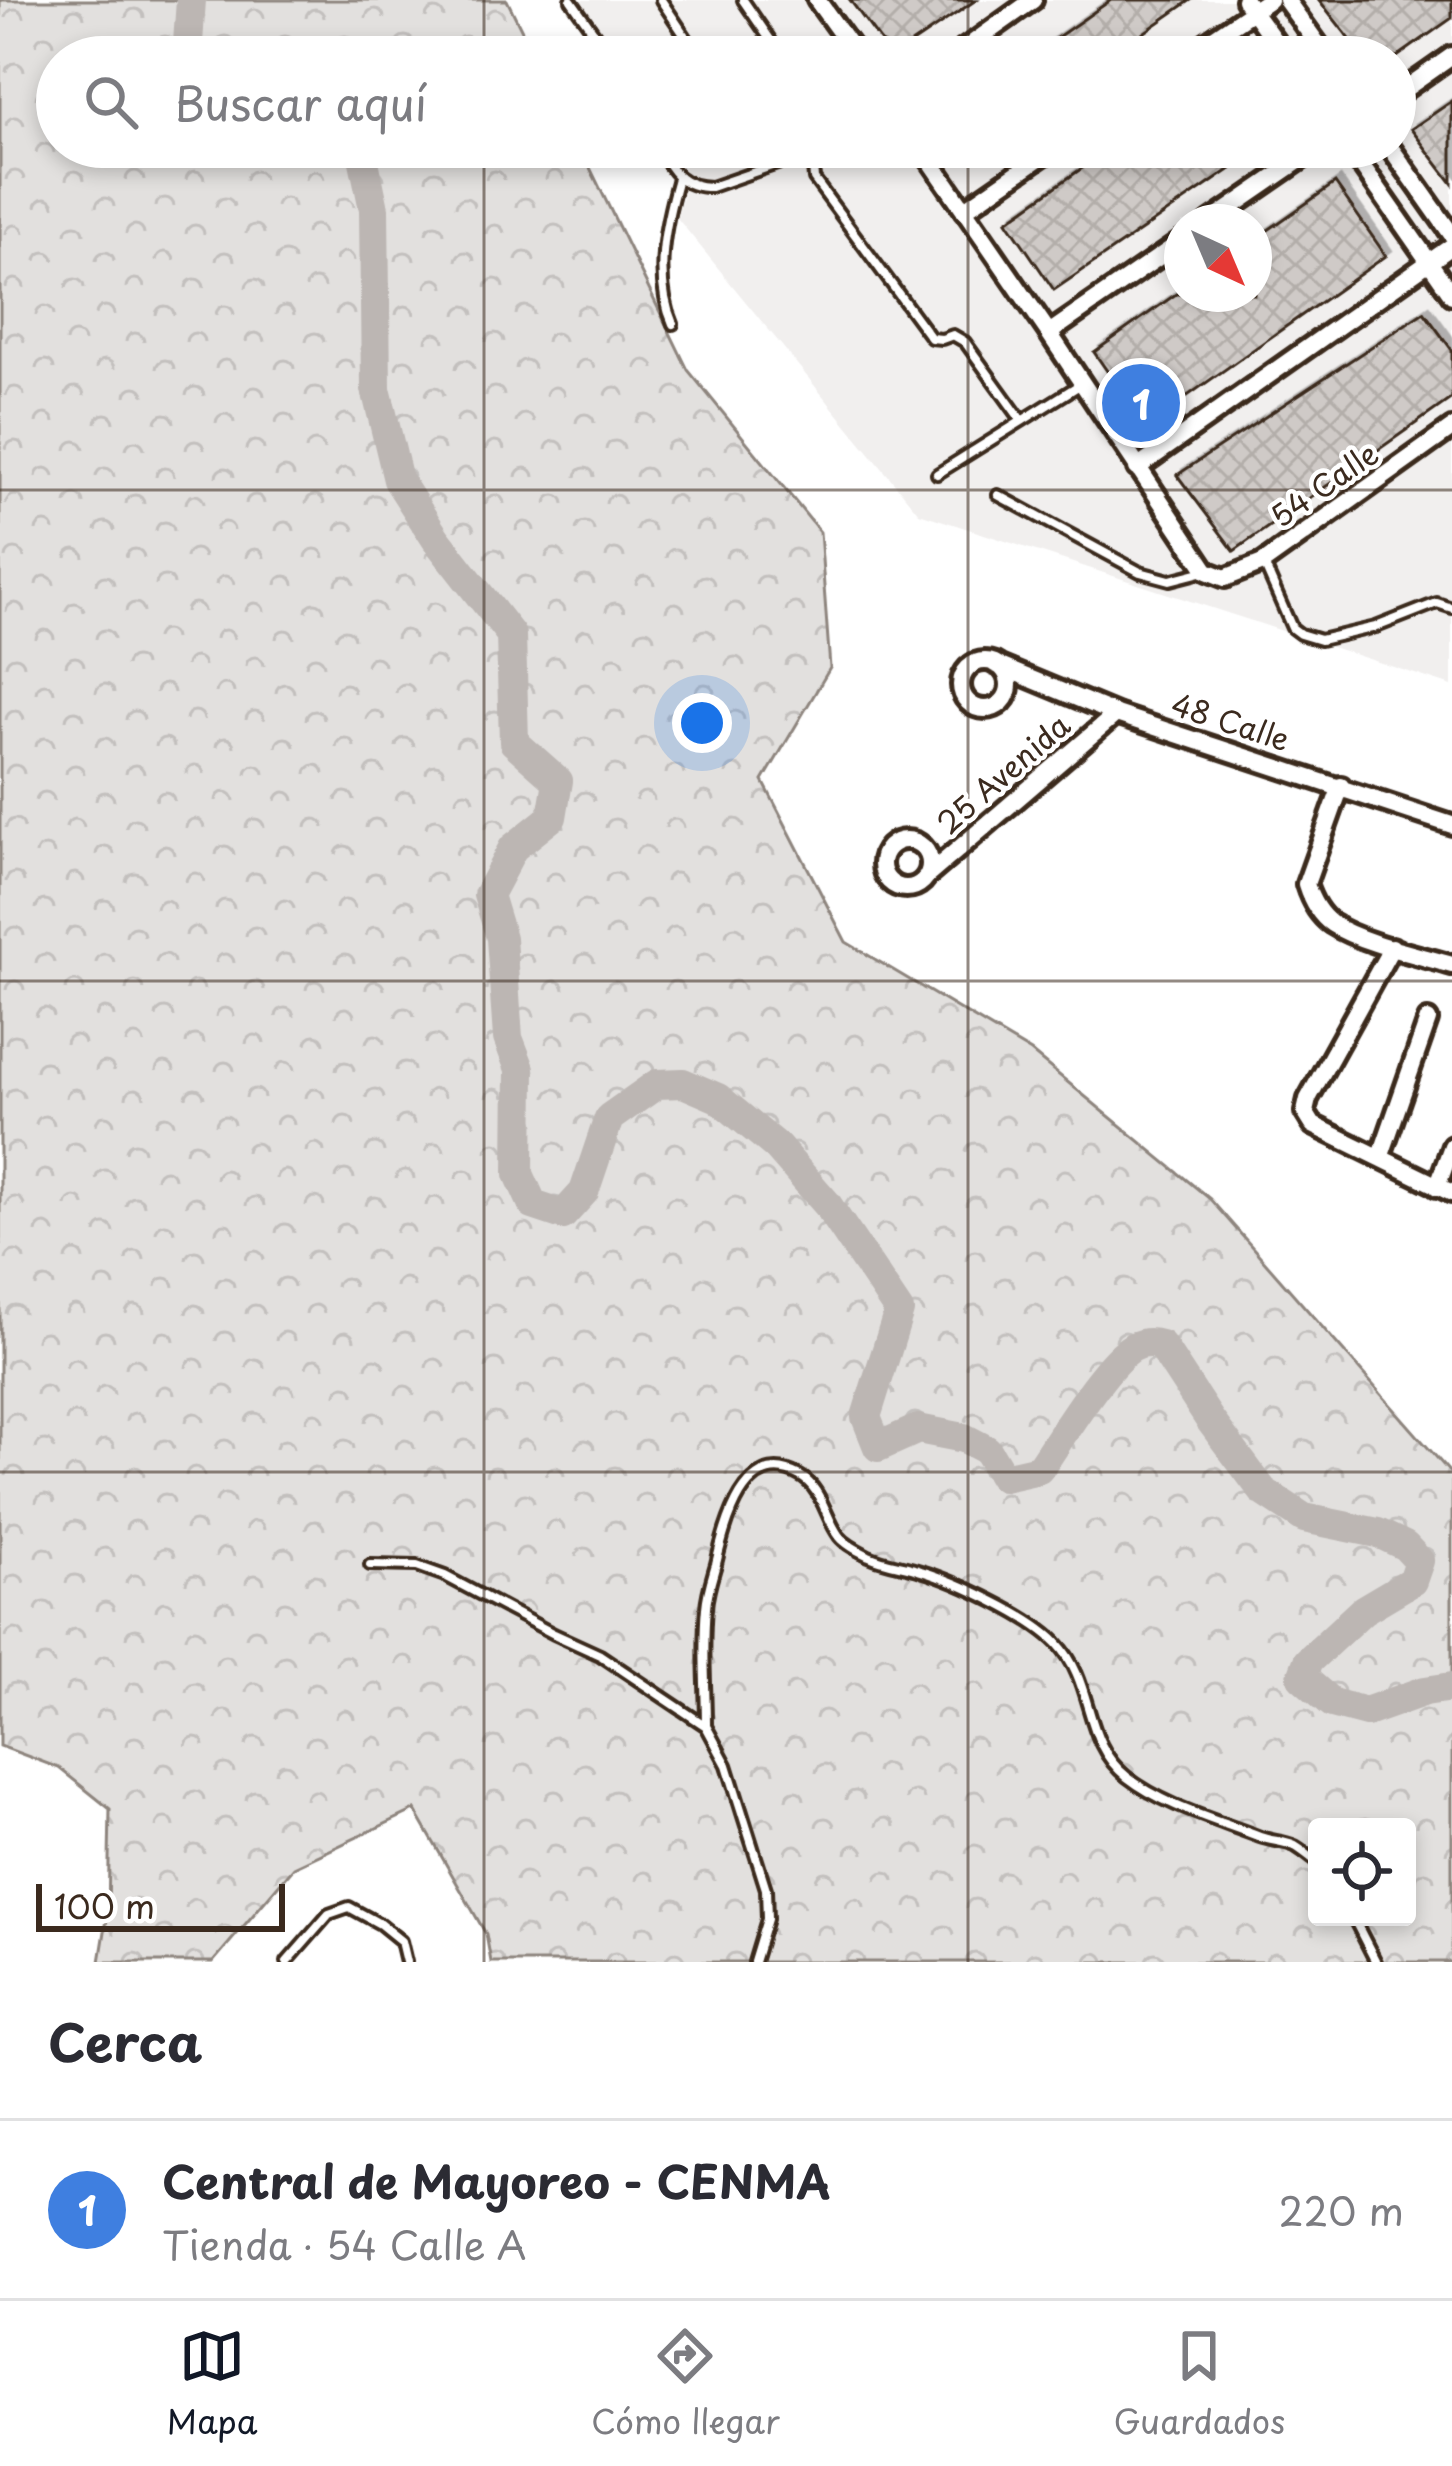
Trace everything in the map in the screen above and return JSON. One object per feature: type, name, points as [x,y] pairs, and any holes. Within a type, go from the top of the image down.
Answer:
[{"type":"street","points":[[817,0],[843,36]]},
{"type":"street","points":[[982,36],[1033,0]]},
{"type":"street","points":[[1286,0],[1312,36]]},
{"type":"street","points":[[1213,36],[1256,3],[1274,36]]},
{"type":"street","points":[[1416,81],[1452,56]]},
{"type":"street","points":[[935,168],[1207,571]]},
{"type":"street","points":[[964,210],[1025,168]]},
{"type":"street","points":[[1236,204],[1288,168]]},
{"type":"street","points":[[1363,168],[1452,295]]},
{"type":"street","points":[[1405,168],[1452,235]]},
{"type":"street","points":[[1137,467],[1452,246]]},
{"type":"street","points":[[1049,333],[1164,253]]},
{"type":"street","name":"54 Calle","points":[[1207,571],[1225,578],[1263,563],[1452,428]]},
{"type":"street","name":"48 Calle","points":[[995,664],[1116,714],[1452,825]]},
{"type":"street","name":"25 Avenida","points":[[927,876],[1116,714]]},
{"type":"street","points":[[1341,786],[1306,884],[1317,909],[1331,923],[1452,965]]},
{"type":"street","points":[[1392,947],[1308,1100],[1307,1119],[1444,1190],[1452,1146]]},
{"type":"street","points":[[1380,1159],[1428,1020]]},
{"type":"lane","points":[[571,0],[596,36]]},
{"type":"lane","points":[[661,0],[685,36]]},
{"type":"lane","points":[[742,0],[767,36]]},
{"type":"lane","points":[[672,168],[694,187],[711,187],[764,168]]},
{"type":"lane","points":[[814,168],[814,179],[931,338],[953,334],[965,342],[1022,421]]},
{"type":"lane","points":[[673,323],[664,303],[663,244],[678,178]]},
{"type":"lane","points":[[937,474],[1082,383]]},
{"type":"lane","points":[[998,495],[1140,572],[1170,580],[1207,571]]},
{"type":"lane","points":[[1263,563],[1292,628],[1310,638],[1367,630],[1437,603],[1452,608]]},
{"type":"lane","points":[[754,1962],[767,1919],[766,1889],[727,1765],[706,1726],[703,1646],[706,1602],[724,1528],[741,1490],[760,1473],[780,1468],[804,1478],[841,1539],[862,1553],[956,1582],[1046,1632],[1080,1679],[1099,1745],[1130,1780],[1159,1797],[1294,1846],[1308,1856]]},
{"type":"lane","points":[[370,1564],[417,1566],[445,1576],[600,1654],[706,1726]]},
{"type":"lane","points":[[287,1962],[329,1914],[349,1907],[401,1941],[406,1962]]},
{"type":"lane","points":[[1358,1926],[1376,1962]]},
{"type":"shaded area","points":[[565,0],[1452,0],[1452,686],[919,513],[677,218],[688,174],[684,168],[1416,168],[1416,36],[590,36]]},
{"type":"green space","points":[[0,0],[507,0],[525,36],[36,36],[36,168],[590,168],[688,370],[820,532],[830,668],[763,781],[846,942],[1031,1052],[1210,1199],[1452,1475],[1452,1962],[491,1962],[486,1934],[415,1810],[294,1867],[213,1962],[100,1962],[108,1913],[110,1809],[59,1768],[0,1746]]},
{"type":"building","points":[[850,0],[976,0],[923,36],[877,36]]},
{"type":"building","points":[[1111,0],[1191,0],[1139,36],[1059,36]]},
{"type":"building","points":[[1319,0],[1452,0],[1452,18],[1416,44],[1416,36],[1347,36]]},
{"type":"building","points":[[1452,101],[1452,183],[1416,136],[1416,126]]},
{"type":"building","points":[[1082,168],[1232,168],[1180,204],[1164,204],[1164,215],[1054,290],[1007,221]]},
{"type":"building","points":[[1335,183],[1386,256],[1145,426],[1094,352],[1164,302],[1164,312],[1272,312],[1272,227]]},
{"type":"building","points":[[1424,312],[1452,350],[1452,398],[1234,551],[1177,475]]},
{"type":"waterway","points":[[188,36],[191,0]]},
{"type":"waterway","points":[[365,168],[374,209],[376,389],[398,480],[436,539],[511,635],[514,742],[558,781],[552,817],[513,848],[488,895],[501,938],[508,1038],[520,1069],[519,1174],[533,1205],[563,1215],[584,1192],[609,1118],[657,1084],[683,1083],[718,1098],[777,1147],[827,1204],[899,1311],[866,1417],[878,1447],[918,1429],[964,1438],[987,1450],[1003,1477],[1039,1469],[1096,1385],[1122,1356],[1140,1344],[1161,1345],[1263,1491],[1304,1518],[1378,1533],[1405,1546],[1419,1561],[1412,1581],[1363,1610],[1308,1661],[1302,1677],[1332,1703],[1366,1712],[1425,1691],[1452,1687]]},
{"type":"place","name":"Central de Mayoreo - CENMA","points":[[1141,403]]}]
